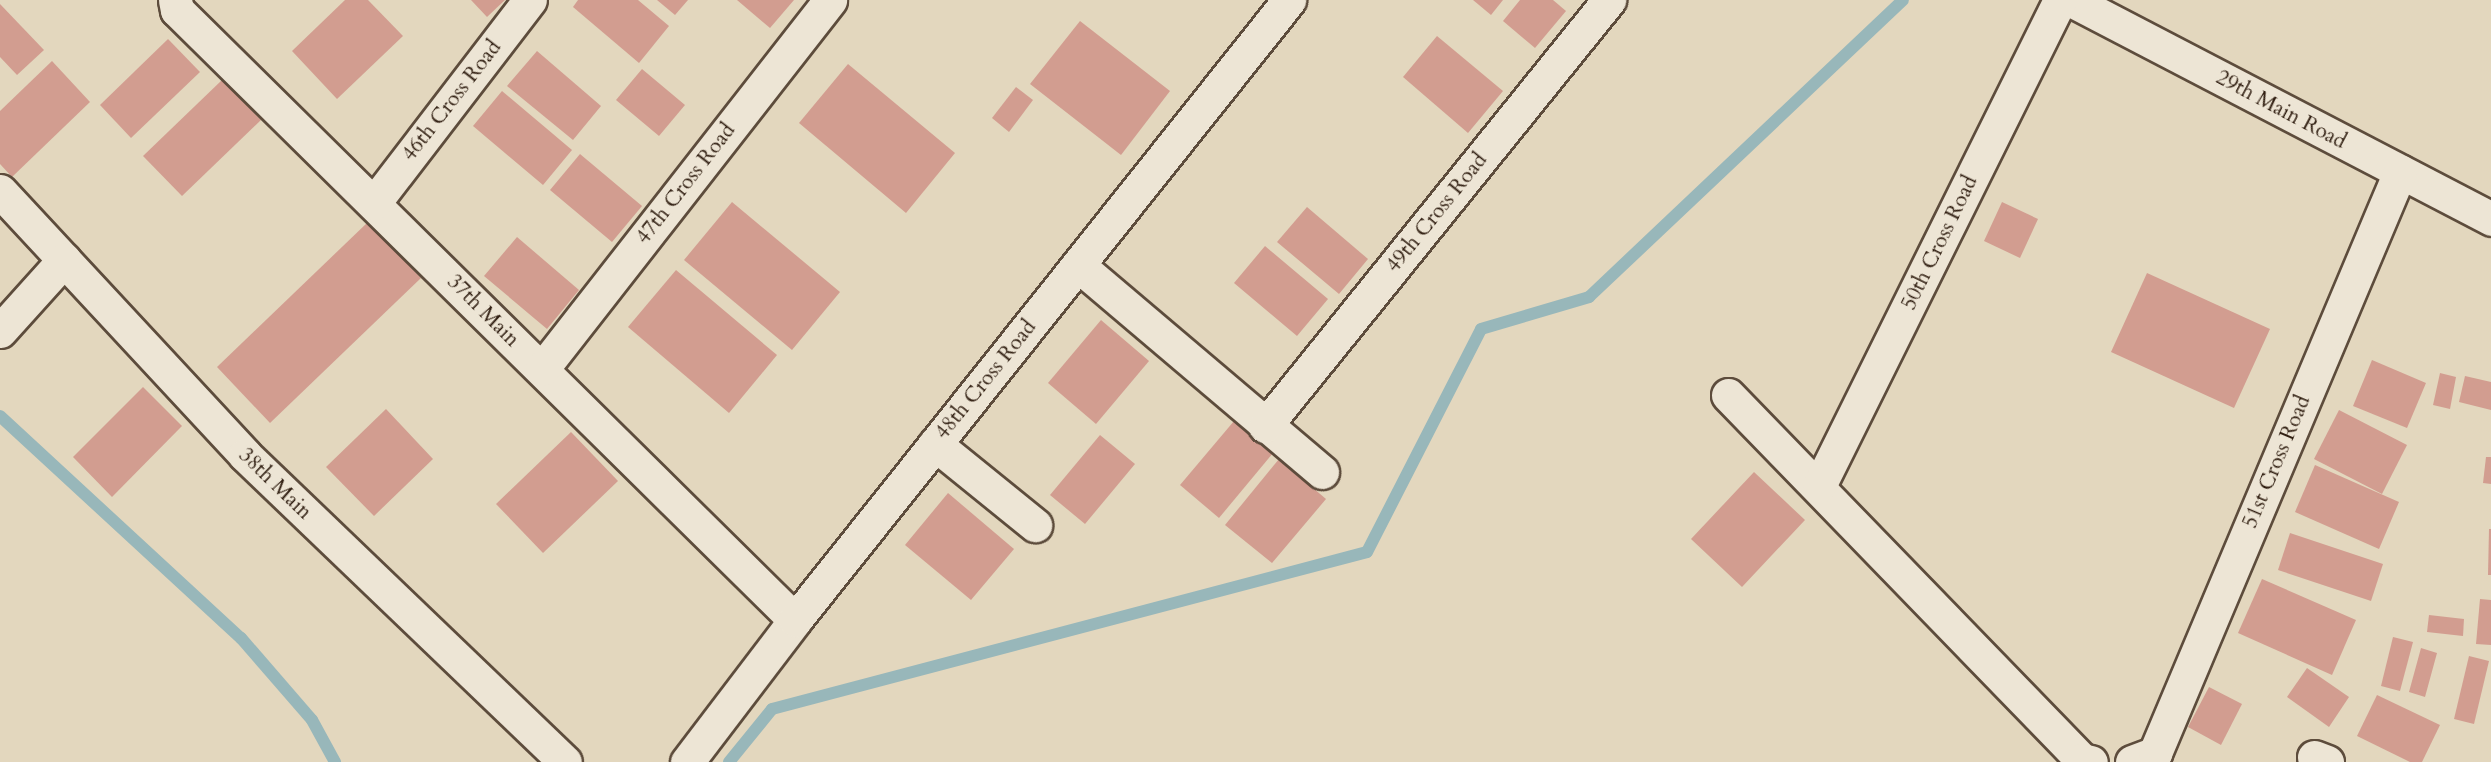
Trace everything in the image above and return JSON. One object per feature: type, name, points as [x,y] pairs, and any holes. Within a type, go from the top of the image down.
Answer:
[{"type":"street","name":"37th Main","points":[[175,0],[177,10],[795,620]]},
{"type":"street","name":"46th Cross Road","points":[[374,203],[530,0]]},
{"type":"street","name":"47th Cross Road","points":[[542,369],[830,0]]},
{"type":"street","name":"48th Cross Road","points":[[687,762],[795,620],[1289,0]]},
{"type":"street","name":"49th Cross Road","points":[[1265,426],[1609,0]]},
{"type":"street","name":"50th Cross Road","points":[[1819,486],[2060,0]]},
{"type":"street","name":"29th Main Road","points":[[2071,0],[2491,219]]},
{"type":"street","name":"51st Cross Road","points":[[2144,757],[2400,172]]},
{"type":"street","name":"38th Main","points":[[0,191],[245,455],[565,762]]},
{"type":"street","points":[[0,331],[64,260]]},
{"type":"street","points":[[1078,265],[1322,472]]},
{"type":"street","points":[[1728,395],[1819,486],[2082,760],[2091,762]]},
{"type":"street","points":[[935,444],[1035,525]]},
{"type":"building","points":[[345,0],[368,0],[403,36],[337,99],[292,51]]},
{"type":"building","points":[[471,0],[505,0],[487,17]]},
{"type":"building","points":[[578,0],[638,0],[669,26],[639,63],[573,7]]},
{"type":"building","points":[[657,0],[688,0],[675,15]]},
{"type":"building","points":[[737,0],[794,0],[770,28]]},
{"type":"building","points":[[1473,0],[1503,0],[1491,15]]},
{"type":"building","points":[[1520,0],[1553,0],[1566,11],[1535,48],[1503,21]]},
{"type":"building","points":[[0,4],[44,50],[17,75],[0,57]]},
{"type":"building","points":[[1080,21],[1170,91],[1121,155],[1030,84]]},
{"type":"building","points":[[1437,36],[1503,91],[1468,133],[1403,77]]},
{"type":"building","points":[[168,39],[200,72],[131,138],[100,105]]},
{"type":"building","points":[[537,51],[601,106],[573,140],[507,86]]},
{"type":"building","points":[[52,61],[90,102],[12,177],[0,164],[0,111]]},
{"type":"building","points":[[848,64],[955,153],[906,213],[799,123]]},
{"type":"building","points":[[642,69],[685,105],[659,136],[616,100]]},
{"type":"building","points":[[222,80],[261,120],[182,196],[143,156]]},
{"type":"building","points":[[1016,87],[1033,100],[1009,132],[992,118]]},
{"type":"building","points":[[502,91],[572,150],[543,185],[473,126]]},
{"type":"building","points":[[580,154],[642,206],[612,242],[550,190]]},
{"type":"building","points":[[732,202],[840,292],[792,350],[684,260]]},
{"type":"building","points":[[2002,202],[2038,219],[2020,258],[1984,241]]},
{"type":"building","points":[[1307,207],[1368,259],[1339,294],[1277,242]]},
{"type":"building","points":[[368,222],[421,278],[270,423],[217,367]]},
{"type":"building","points":[[517,237],[579,290],[547,329],[484,276]]},
{"type":"building","points":[[1265,246],[1328,299],[1297,336],[1234,283]]},
{"type":"building","points":[[676,270],[777,355],[729,413],[628,327]]},
{"type":"building","points":[[2147,273],[2270,329],[2234,408],[2111,352]]},
{"type":"building","points":[[1101,320],[1149,361],[1096,424],[1048,383]]},
{"type":"building","points":[[2372,360],[2426,383],[2407,428],[2353,406]]},
{"type":"building","points":[[2440,373],[2456,377],[2450,409],[2433,405]]},
{"type":"building","points":[[2465,376],[2491,382],[2491,410],[2459,402]]},
{"type":"building","points":[[143,387],[182,426],[112,497],[73,457]]},
{"type":"building","points":[[386,409],[433,459],[374,516],[326,467]]},
{"type":"building","points":[[2339,410],[2407,445],[2382,494],[2314,459]]},
{"type":"building","points":[[1234,421],[1273,453],[1219,518],[1180,485]]},
{"type":"building","points":[[571,432],[618,481],[543,553],[496,504]]},
{"type":"building","points":[[1100,435],[1135,464],[1085,524],[1050,495]]},
{"type":"building","points":[[2486,457],[2491,457],[2491,484],[2483,483]]},
{"type":"building","points":[[1279,459],[1326,499],[1272,563],[1225,525]]},
{"type":"building","points":[[2315,465],[2399,502],[2379,549],[2295,512]]},
{"type":"building","points":[[1754,472],[1805,520],[1742,587],[1691,539]]},
{"type":"building","points":[[948,493],[1014,549],[971,600],[905,545]]},
{"type":"building","points":[[2489,529],[2491,529],[2491,575],[2488,575]]},
{"type":"building","points":[[2290,533],[2383,564],[2371,601],[2278,570]]},
{"type":"building","points":[[2262,579],[2356,620],[2332,675],[2238,633]]},
{"type":"building","points":[[2480,599],[2491,600],[2491,645],[2476,644]]},
{"type":"building","points":[[2429,615],[2464,619],[2463,636],[2427,632]]},
{"type":"building","points":[[2393,637],[2413,642],[2400,691],[2381,686]]},
{"type":"building","points":[[2421,648],[2437,653],[2425,697],[2409,692]]},
{"type":"building","points":[[2469,656],[2489,661],[2474,724],[2454,719]]},
{"type":"building","points":[[2307,668],[2349,697],[2329,727],[2287,697]]},
{"type":"building","points":[[2209,687],[2242,704],[2221,745],[2188,727]]},
{"type":"building","points":[[2377,695],[2440,725],[2422,762],[2410,762],[2357,736]]},
{"type":"waterway","points":[[729,762],[772,709],[1367,552],[1481,329],[1589,297],[1903,0]]},
{"type":"waterway","points":[[0,416],[241,638],[312,720],[335,762]]}]
